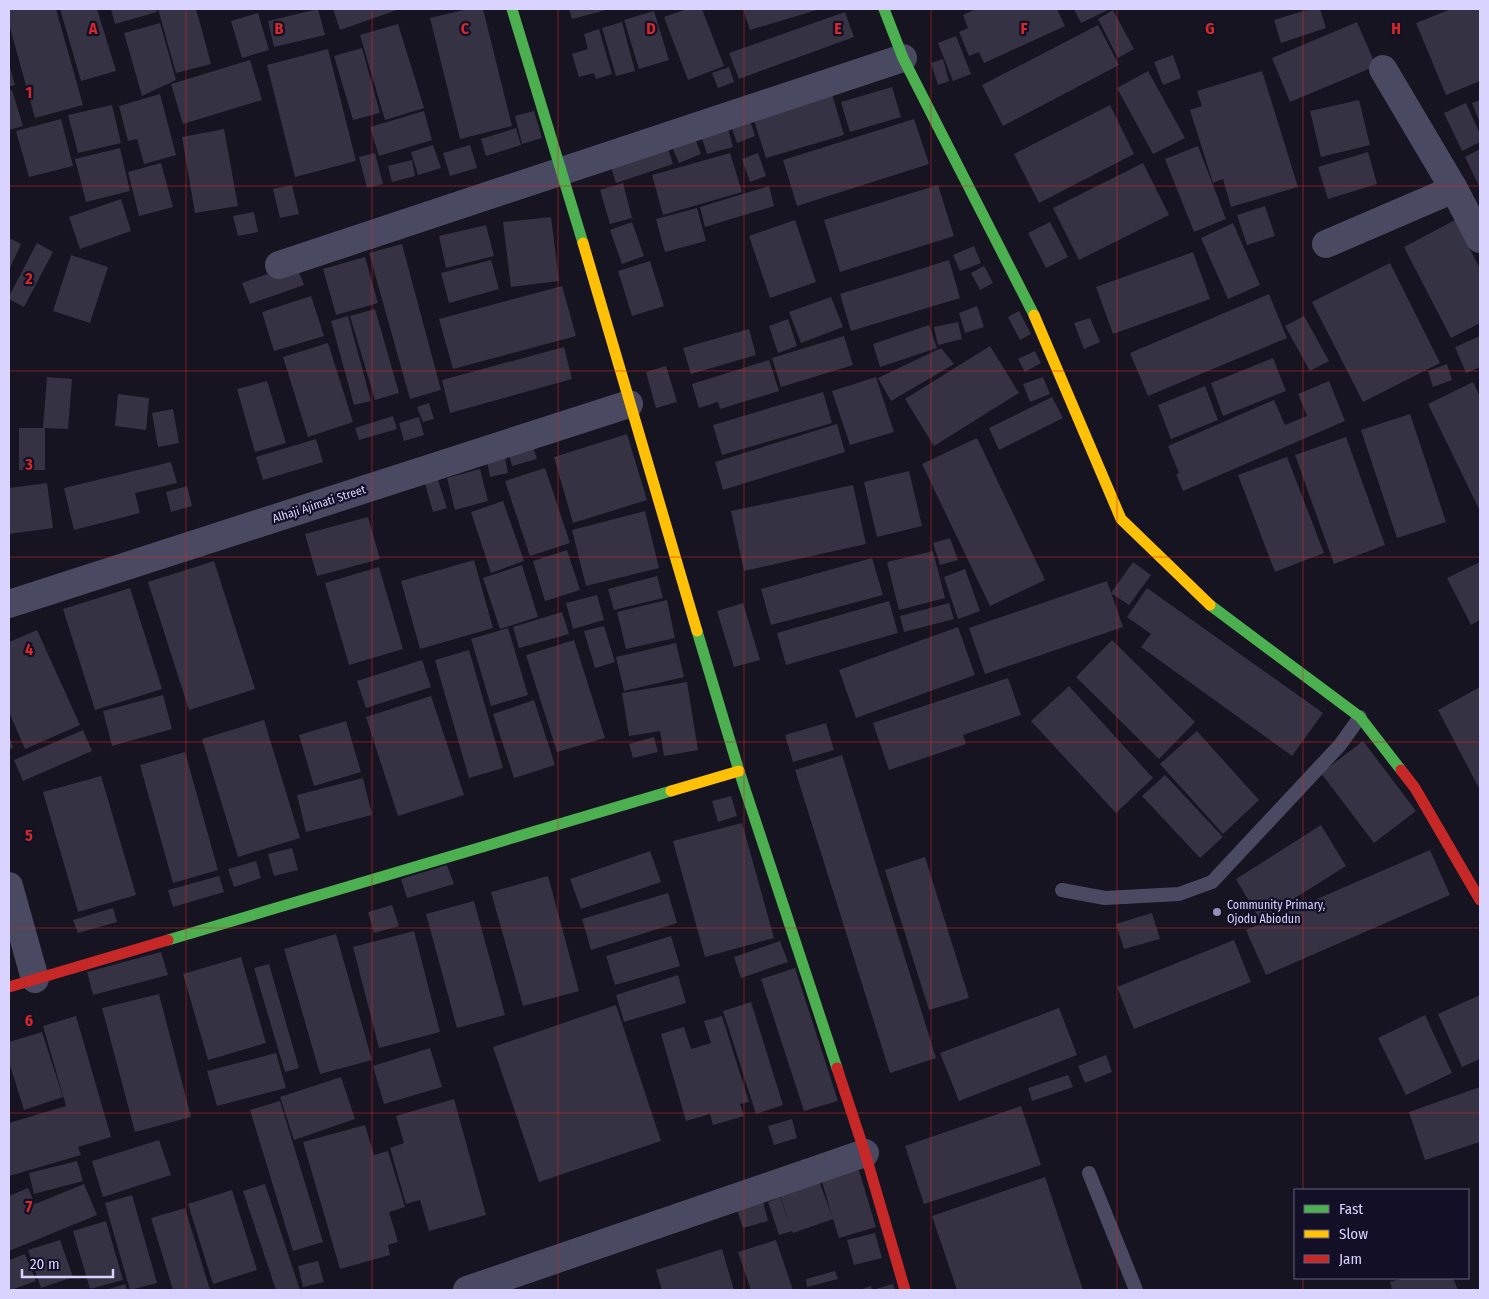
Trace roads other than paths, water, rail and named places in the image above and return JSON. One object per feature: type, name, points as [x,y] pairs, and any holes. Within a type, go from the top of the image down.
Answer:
[{"type":"street","points":[[512,9],[562,171],[629,404],[739,771],[865,1153],[905,1290]]},
{"type":"street","points":[[884,9],[903,58],[1030,306],[1121,519],[1211,606],[1360,717],[1415,788],[1480,900]]},
{"type":"street","points":[[279,265],[903,58]]},
{"type":"street","points":[[1383,69],[1454,189],[1480,239]]},
{"type":"street","points":[[1326,244],[1454,189]]},
{"type":"street","name":"Alhaji Ajimati Street","points":[[9,604],[629,404]]},
{"type":"street","points":[[9,987],[739,771]]},
{"type":"street","points":[[9,886],[35,979]]},
{"type":"street","points":[[467,1290],[865,1153]]},
{"type":"lane","points":[[1062,890],[1105,898],[1179,894],[1212,882],[1340,745],[1360,717]]},
{"type":"lane","points":[[1089,1173],[1136,1290]]},
{"type":"place","name":"Community Primary, Ojodu Abiodun","points":[[1217,912]]}]
